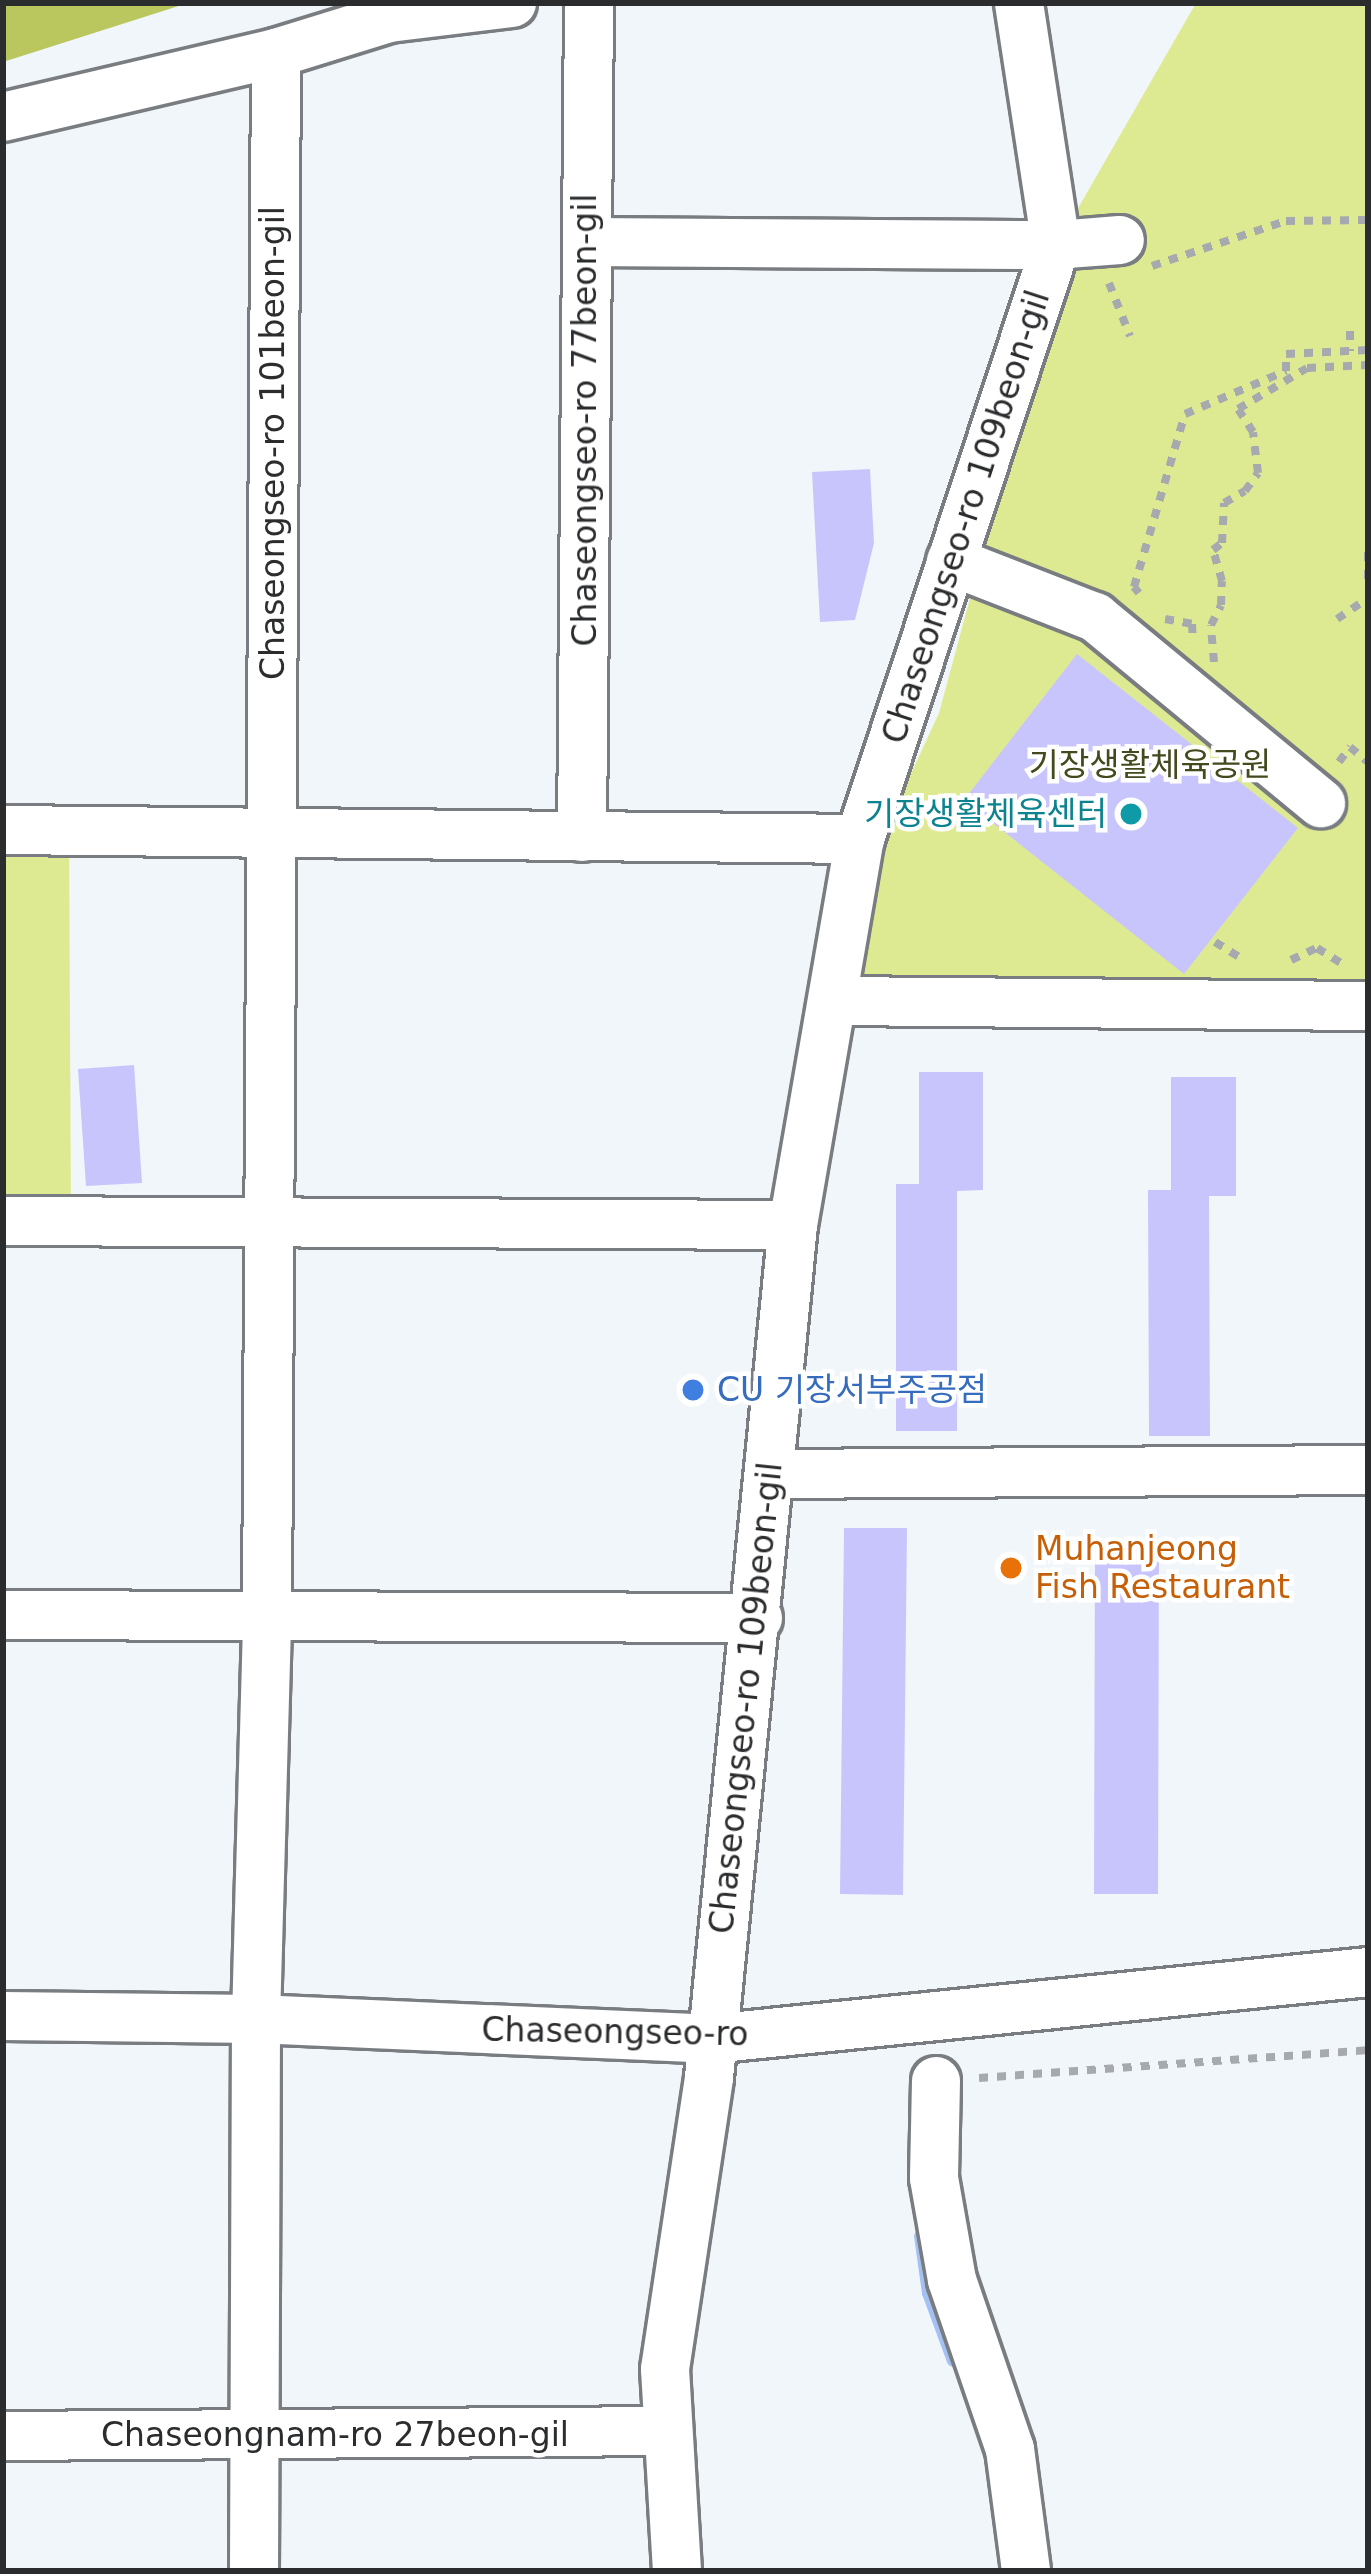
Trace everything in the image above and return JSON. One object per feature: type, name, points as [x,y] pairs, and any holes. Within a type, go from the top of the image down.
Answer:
[{"type":"street","points":[[3,117],[276,53],[389,18],[512,3]]},
{"type":"street","name":"Chaseongseo-ro 77beon-gil","points":[[582,837],[589,3]]},
{"type":"street","name":"Chaseongseo-ro 109beon-gil","points":[[677,2571],[665,2369],[711,2039],[758,1618],[793,1225],[860,839],[1056,245],[1019,3]]},
{"type":"street","name":"Chaseongseo-ro 101beon-gil","points":[[254,2571],[256,2019],[267,1616],[276,53]]},
{"type":"street","name":"Chaseongseo-ro 109beon-gil","points":[[587,242],[1056,245]]},
{"type":"street","points":[[1056,245],[1114,262]]},
{"type":"street","points":[[951,561],[1095,617],[1321,803]]},
{"type":"street","points":[[3,830],[860,839]]},
{"type":"street","points":[[835,1001],[1368,1006]]},
{"type":"street","points":[[3,1221],[793,1225]]},
{"type":"street","points":[[769,1474],[1368,1470]]},
{"type":"street","points":[[3,1615],[758,1618]]},
{"type":"street","name":"Chaseongseo-ro","points":[[3,2016],[256,2019],[711,2039],[1368,1972]]},
{"type":"street","points":[[936,2081],[934,2178],[952,2280],[1010,2449],[1025,2571]]},
{"type":"street","name":"Chaseongnam-ro 27beon-gil","points":[[3,2436],[254,2438],[668,2431]]},
{"type":"path","points":[[1033,313],[1114,262],[1286,221],[1368,220]]},
{"type":"path","points":[[1114,262],[1130,336]]},
{"type":"path","points":[[1350,331],[1350,351]]},
{"type":"path","points":[[1145,602],[1134,587],[1185,414],[1286,371],[1286,354],[1368,350]]},
{"type":"path","points":[[1208,711],[1211,625],[1221,605],[1222,581],[1213,550],[1222,543],[1224,503],[1245,491],[1258,473],[1253,432],[1238,409],[1307,368],[1368,365]]},
{"type":"path","points":[[1368,552],[1368,579]]},
{"type":"path","points":[[1337,619],[1368,598]]},
{"type":"path","points":[[1157,618],[1192,624],[1208,711]]},
{"type":"path","points":[[936,2081],[1368,2050]]},
{"type":"green space","points":[[3,3],[188,3],[3,62]]},
{"type":"green space","name":"기장생활체육공원","points":[[1196,3],[1368,3],[1368,986],[1183,988],[855,977],[883,834],[939,713],[1073,217]]},
{"type":"green space","points":[[3,830],[69,830],[71,1222],[3,1221]]},
{"type":"building","points":[[870,469],[874,543],[855,620],[820,622],[812,472]]},
{"type":"building","name":"기장생활체육센터","points":[[1077,654],[1298,828],[1184,974],[964,800]]},
{"type":"building","points":[[134,1065],[142,1183],[86,1186],[78,1069]]},
{"type":"building","points":[[919,1072],[983,1072],[983,1190],[957,1191],[957,1431],[896,1431],[896,1184],[919,1184]]},
{"type":"building","points":[[1171,1077],[1236,1077],[1236,1196],[1209,1196],[1210,1436],[1149,1436],[1148,1190],[1171,1190]]},
{"type":"building","points":[[844,1528],[907,1528],[903,1895],[840,1894]]},
{"type":"building","points":[[1095,1540],[1159,1540],[1158,1894],[1094,1894]]},
{"type":"waterway","points":[[920,2236],[928,2293],[953,2361]]},
{"type":"place","name":"기장생활체육센터","points":[[1131,814]]},
{"type":"place","name":"CU 기장서부주공점","points":[[693,1390]]},
{"type":"place","name":"Muhanjeong Fish Restaurant","points":[[1011,1568]]}]
